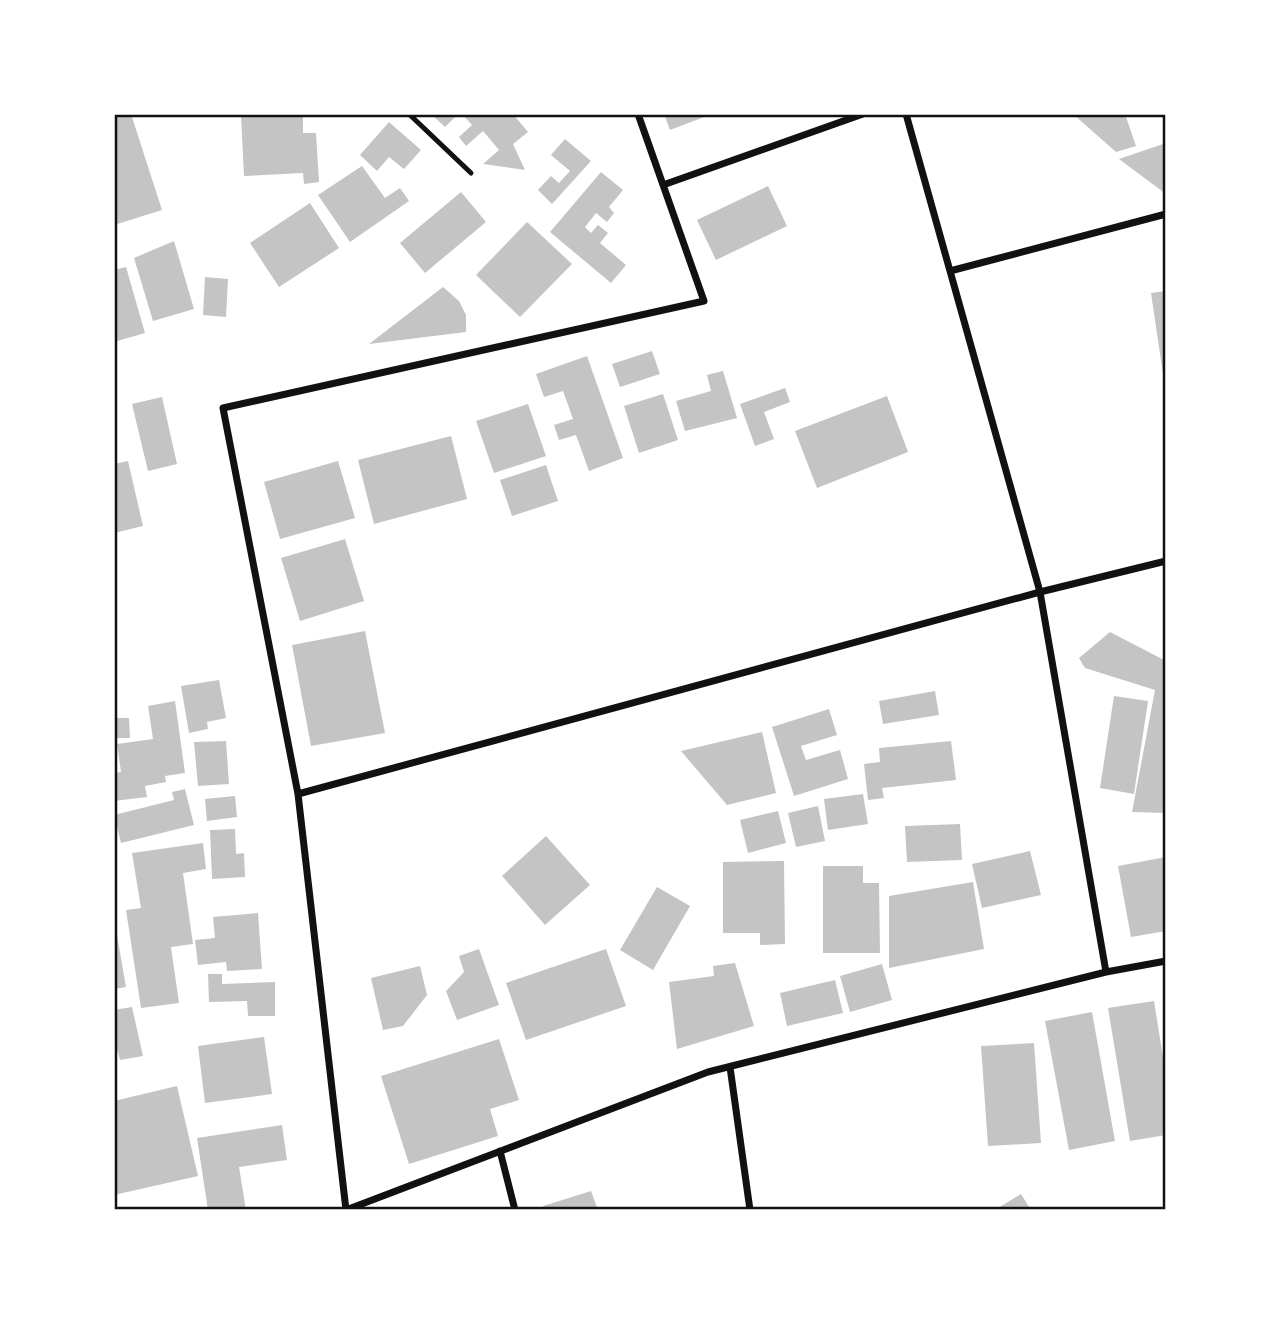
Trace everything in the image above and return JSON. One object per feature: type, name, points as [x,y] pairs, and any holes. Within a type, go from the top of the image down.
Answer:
[{"type":"street","points":[[638,114],[704,301],[223,408],[298,794],[346,1210],[708,1072],[1106,972],[1166,961]]},
{"type":"street","points":[[663,185],[863,114]]},
{"type":"street","points":[[906,114],[1040,593],[1106,972]]},
{"type":"street","points":[[950,271],[1166,215]]},
{"type":"street","points":[[298,794],[1166,561]]},
{"type":"street","points":[[730,1067],[751,1210]]},
{"type":"street","points":[[500,1151],[515,1210]]},
{"type":"lane","points":[[409,114],[471,173]]},
{"type":"building","points":[[131,114],[162,210],[114,225],[114,118]]},
{"type":"building","points":[[303,114],[303,133],[316,133],[319,182],[304,184],[303,173],[244,176],[241,116]]},
{"type":"building","points":[[431,114],[458,114],[445,127]]},
{"type":"building","points":[[462,114],[513,114],[528,132],[513,144],[525,170],[483,164],[499,150],[483,131],[466,146],[459,137],[472,125]]},
{"type":"building","points":[[664,114],[712,114],[670,130]]},
{"type":"building","points":[[1073,114],[1125,114],[1136,146],[1116,152]]},
{"type":"building","points":[[389,122],[421,150],[404,169],[389,157],[377,171],[360,155]]},
{"type":"building","points":[[565,139],[591,161],[552,204],[538,190],[551,176],[559,183],[570,171],[551,155]]},
{"type":"building","points":[[1166,143],[1166,194],[1119,159]]},
{"type":"building","points":[[362,166],[385,198],[400,188],[409,201],[350,242],[318,195]]},
{"type":"building","points":[[601,172],[623,190],[609,207],[614,213],[607,222],[596,213],[585,227],[591,233],[598,225],[608,233],[600,243],[626,265],[611,283],[550,232]]},
{"type":"building","points":[[768,186],[787,226],[716,260],[697,220]]},
{"type":"building","points":[[461,192],[486,222],[425,273],[400,243]]},
{"type":"building","points":[[310,203],[339,248],[279,287],[250,243]]},
{"type":"building","points":[[527,222],[572,264],[520,317],[476,275]]},
{"type":"building","points":[[174,241],[194,309],[153,321],[134,258]]},
{"type":"building","points":[[126,267],[145,333],[114,342],[114,270]]},
{"type":"building","points":[[205,277],[228,279],[226,317],[203,315]]},
{"type":"building","points":[[443,287],[459,301],[466,315],[466,332],[369,344]]},
{"type":"building","points":[[1166,291],[1166,373],[1163,374],[1151,293]]},
{"type":"building","points":[[652,351],[660,374],[620,387],[612,364]]},
{"type":"building","points":[[587,356],[623,458],[589,471],[576,435],[559,440],[554,425],[573,419],[563,391],[544,397],[536,374]]},
{"type":"building","points":[[723,371],[737,418],[685,431],[676,401],[711,391],[707,375]]},
{"type":"building","points":[[785,388],[790,402],[764,412],[774,439],[755,446],[740,404]]},
{"type":"building","points":[[663,394],[678,440],[639,453],[624,406]]},
{"type":"building","points":[[887,396],[908,452],[817,488],[795,431]]},
{"type":"building","points":[[162,397],[177,464],[148,471],[132,404]]},
{"type":"building","points":[[528,404],[546,456],[494,473],[476,421]]},
{"type":"building","points":[[451,436],[467,499],[374,524],[358,460]]},
{"type":"building","points":[[128,461],[143,526],[114,533],[114,464]]},
{"type":"building","points":[[338,461],[355,518],[280,539],[264,482]]},
{"type":"building","points":[[546,465],[558,501],[512,516],[500,480]]},
{"type":"building","points":[[345,539],[364,601],[300,621],[281,558]]},
{"type":"building","points":[[365,631],[385,733],[311,746],[292,645]]},
{"type":"building","points":[[1110,632],[1166,661],[1166,813],[1132,812],[1155,690],[1085,668],[1079,658]]},
{"type":"building","points":[[219,680],[226,718],[207,722],[208,729],[189,733],[181,686]]},
{"type":"building","points":[[935,691],[939,715],[883,724],[879,701]]},
{"type":"building","points":[[1114,696],[1148,701],[1134,794],[1100,788]]},
{"type":"building","points":[[175,701],[185,773],[165,776],[166,782],[145,786],[147,797],[114,801],[114,773],[121,772],[117,744],[153,739],[148,706]]},
{"type":"building","points":[[829,709],[837,735],[801,746],[806,760],[840,750],[848,779],[794,796],[772,727]]},
{"type":"building","points":[[114,718],[129,718],[130,738],[114,738]]},
{"type":"building","points":[[762,732],[776,793],[727,805],[681,751]]},
{"type":"building","points":[[226,741],[229,784],[198,786],[194,742]]},
{"type":"building","points":[[951,741],[956,780],[882,788],[884,798],[868,800],[864,764],[880,762],[879,748]]},
{"type":"building","points":[[185,789],[194,825],[121,843],[114,815],[174,800],[172,792]]},
{"type":"building","points":[[863,794],[868,824],[828,830],[824,799]]},
{"type":"building","points":[[235,796],[237,817],[207,821],[205,799]]},
{"type":"building","points":[[818,806],[825,841],[796,847],[788,813]]},
{"type":"building","points":[[778,811],[786,843],[748,853],[740,820]]},
{"type":"building","points":[[960,824],[962,860],[907,862],[905,826]]},
{"type":"building","points":[[235,829],[236,854],[244,853],[245,877],[212,879],[210,830]]},
{"type":"building","points":[[546,836],[590,885],[545,925],[502,876]]},
{"type":"building","points":[[203,843],[206,869],[183,873],[193,944],[171,947],[179,1003],[141,1008],[126,910],[141,908],[132,853]]},
{"type":"building","points":[[1030,851],[1041,895],[982,908],[972,864]]},
{"type":"building","points":[[1166,857],[1166,931],[1131,937],[1118,866]]},
{"type":"building","points":[[784,861],[785,944],[760,945],[760,933],[723,933],[723,862]]},
{"type":"building","points":[[823,866],[863,866],[863,883],[879,883],[880,953],[823,953]]},
{"type":"building","points":[[973,882],[984,949],[889,968],[889,896]]},
{"type":"building","points":[[657,887],[690,906],[653,970],[620,950]]},
{"type":"building","points":[[258,913],[262,969],[227,971],[226,962],[198,965],[195,940],[215,938],[213,917]]},
{"type":"building","points":[[117,935],[126,987],[114,989],[114,936]]},
{"type":"building","points":[[479,949],[499,1005],[457,1020],[446,991],[464,972],[459,956]]},
{"type":"building","points":[[606,949],[626,1006],[526,1040],[506,983]]},
{"type":"building","points":[[735,963],[754,1026],[677,1049],[669,982],[714,976],[713,966]]},
{"type":"building","points":[[882,964],[892,1000],[850,1012],[840,976]]},
{"type":"building","points":[[420,966],[427,995],[403,1026],[383,1030],[371,978]]},
{"type":"building","points":[[208,974],[222,974],[222,984],[275,982],[275,1016],[248,1016],[247,1001],[209,1002]]},
{"type":"building","points":[[835,980],[843,1013],[787,1026],[780,993]]},
{"type":"building","points":[[1154,1001],[1166,1076],[1166,1135],[1130,1141],[1108,1008]]},
{"type":"building","points":[[132,1007],[143,1056],[120,1060],[114,1039],[114,1010]]},
{"type":"building","points":[[1092,1012],[1115,1141],[1069,1150],[1045,1021]]},
{"type":"building","points":[[264,1037],[272,1094],[205,1103],[198,1046]]},
{"type":"building","points":[[499,1039],[519,1100],[490,1109],[498,1136],[409,1164],[381,1076]]},
{"type":"building","points":[[1034,1043],[1041,1143],[988,1146],[981,1046]]},
{"type":"building","points":[[177,1086],[198,1176],[114,1195],[114,1101]]},
{"type":"building","points":[[282,1125],[287,1160],[239,1167],[246,1210],[208,1210],[197,1138]]},
{"type":"building","points":[[591,1191],[598,1210],[545,1210],[543,1206]]},
{"type":"building","points":[[1021,1194],[1031,1210],[995,1210]]}]
